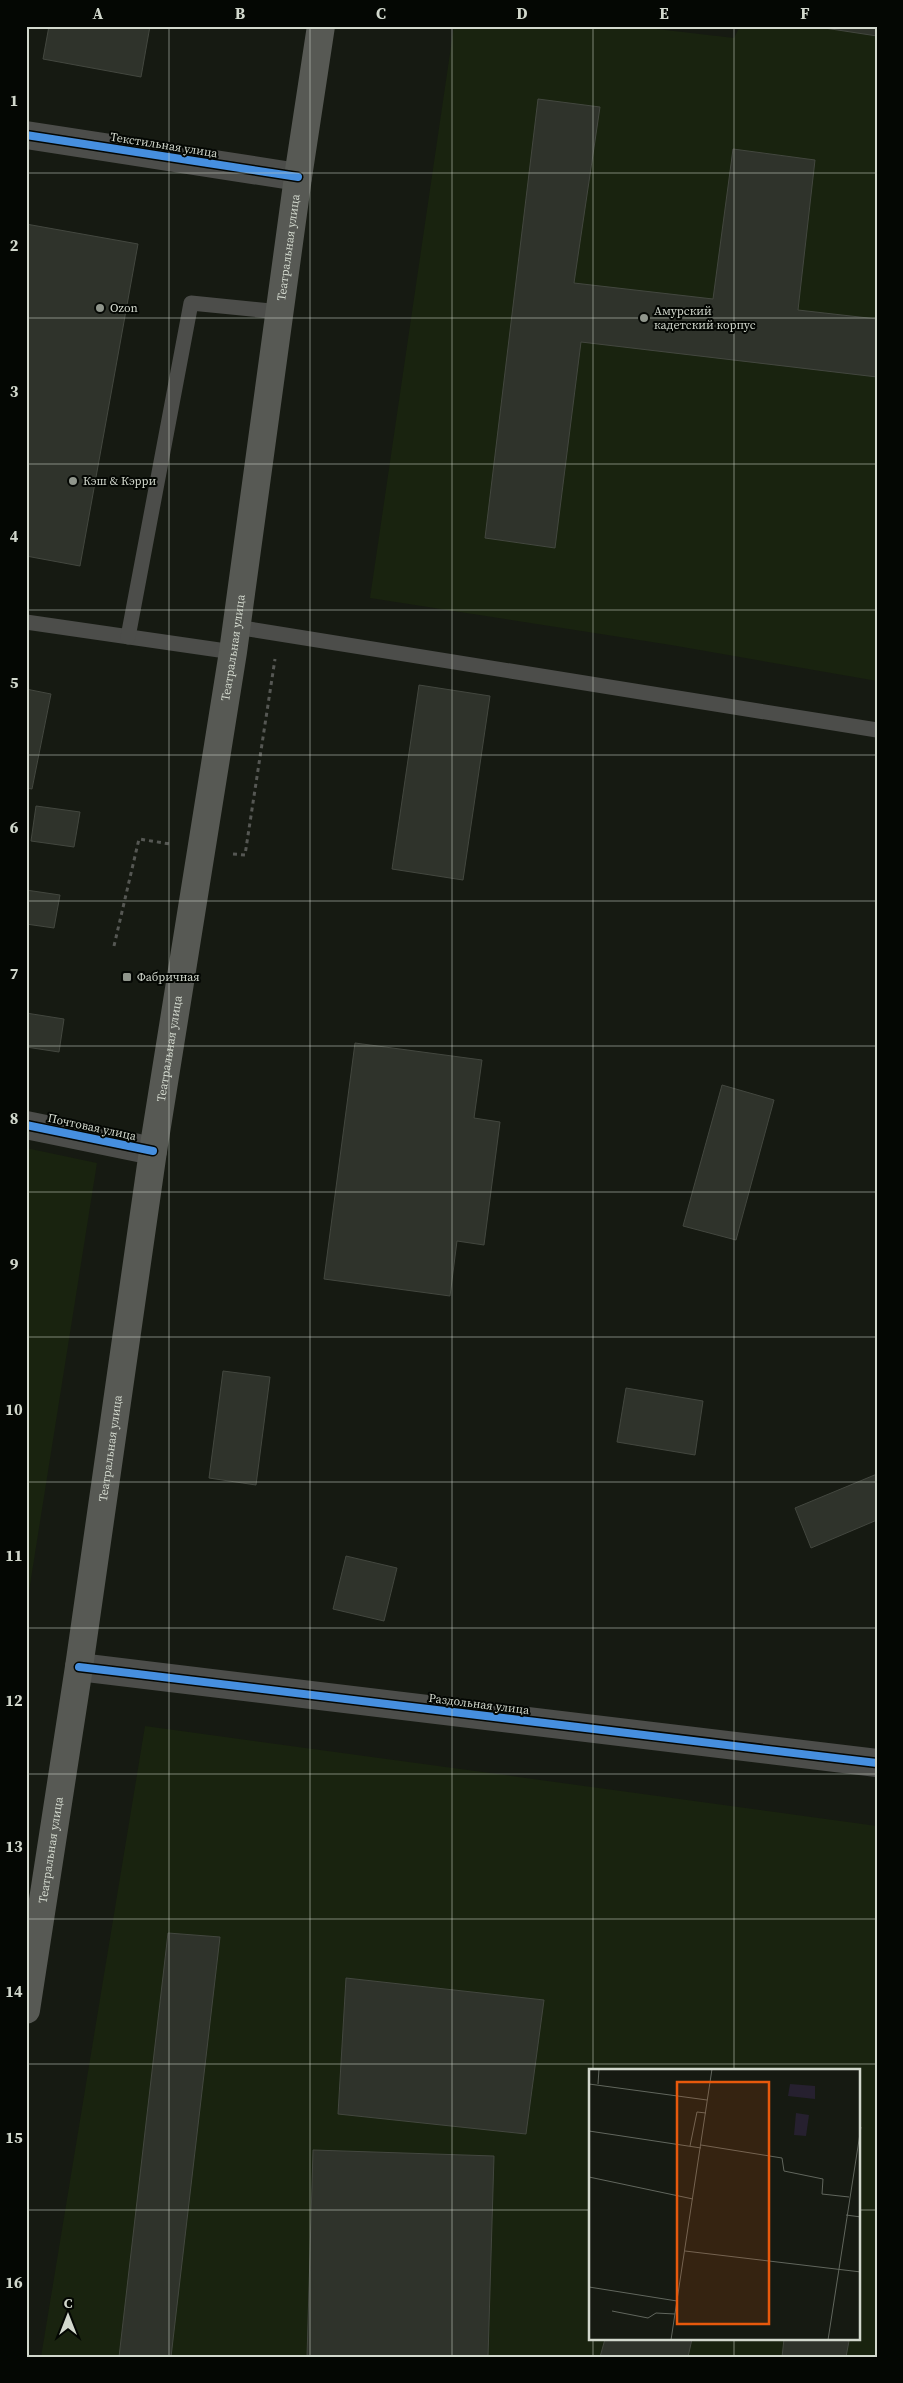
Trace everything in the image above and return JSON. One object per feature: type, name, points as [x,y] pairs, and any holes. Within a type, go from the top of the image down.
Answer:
[{"type":"main road","name":"Театральная улица","points":[[26,2010],[79,1667],[153,1151],[235,640],[298,177],[321,26]]},
{"type":"street","name":"Текстильная улица","points":[[26,136],[298,177]]},
{"type":"street","name":"Почтовая улица","points":[[26,1125],[153,1151]]},
{"type":"street","name":"Раздольная улица","points":[[79,1667],[877,1763]]},
{"type":"lane","points":[[128,637],[191,303],[280,312]]},
{"type":"lane","points":[[26,622],[128,637],[235,640],[877,730]]},
{"type":"shaded area","name":"Амурский кадетский корпус","points":[[454,26],[631,26],[734,38],[740,26],[877,26],[877,681],[671,645],[370,598]]},
{"type":"shaded area","points":[[26,1148],[97,1163],[26,1610]]},
{"type":"shaded area","points":[[145,1726],[877,1826],[877,2357],[41,2357]]},
{"type":"building","points":[[49,26],[150,26],[141,77],[43,59]]},
{"type":"building","points":[[877,26],[877,36],[818,27]]},
{"type":"building","points":[[538,99],[600,107],[574,283],[713,299],[733,149],[815,160],[798,310],[877,319],[877,377],[581,342],[555,548],[485,538]]},
{"type":"building","points":[[26,224],[138,244],[80,566],[26,556]]},
{"type":"building","points":[[419,685],[490,696],[463,880],[392,869]]},
{"type":"building","points":[[26,689],[51,694],[32,789],[26,788]]},
{"type":"building","points":[[36,806],[80,812],[74,847],[31,841]]},
{"type":"building","points":[[26,890],[60,895],[54,928],[26,924]]},
{"type":"building","points":[[26,1013],[64,1019],[59,1052],[26,1047]]},
{"type":"building","points":[[355,1043],[482,1060],[474,1118],[500,1122],[484,1245],[457,1241],[450,1296],[324,1279]]},
{"type":"building","points":[[722,1085],[774,1100],[736,1240],[683,1226]]},
{"type":"building","points":[[223,1371],[270,1377],[256,1485],[209,1478]]},
{"type":"building","points":[[626,1388],[703,1401],[695,1455],[617,1442]]},
{"type":"building","points":[[877,1474],[877,1520],[811,1548],[795,1508]]},
{"type":"building","points":[[346,1556],[397,1568],[384,1621],[333,1609]]},
{"type":"building","points":[[168,1933],[220,1937],[171,2357],[119,2357]]},
{"type":"building","points":[[346,1978],[544,2000],[526,2134],[338,2114]]},
{"type":"building","points":[[313,2150],[494,2156],[488,2357],[307,2357]]},
{"type":"building","points":[[605,2340],[692,2340],[688,2357],[600,2357]]},
{"type":"building","points":[[784,2340],[849,2341],[846,2357],[782,2357]]},
{"type":"cycle path","points":[[26,135],[298,177]]},
{"type":"cycle path","points":[[26,1125],[153,1151]]},
{"type":"cycle path","points":[[79,1667],[877,1763]]},
{"type":"place","name":"Ozon","points":[[100,308]]},
{"type":"place","name":"Амурский кадетский корпус","points":[[644,318]]},
{"type":"place","name":"Кэш & Кэрри","points":[[73,481]]},
{"type":"place","name":"Фабричная","points":[[127,977]]}]
